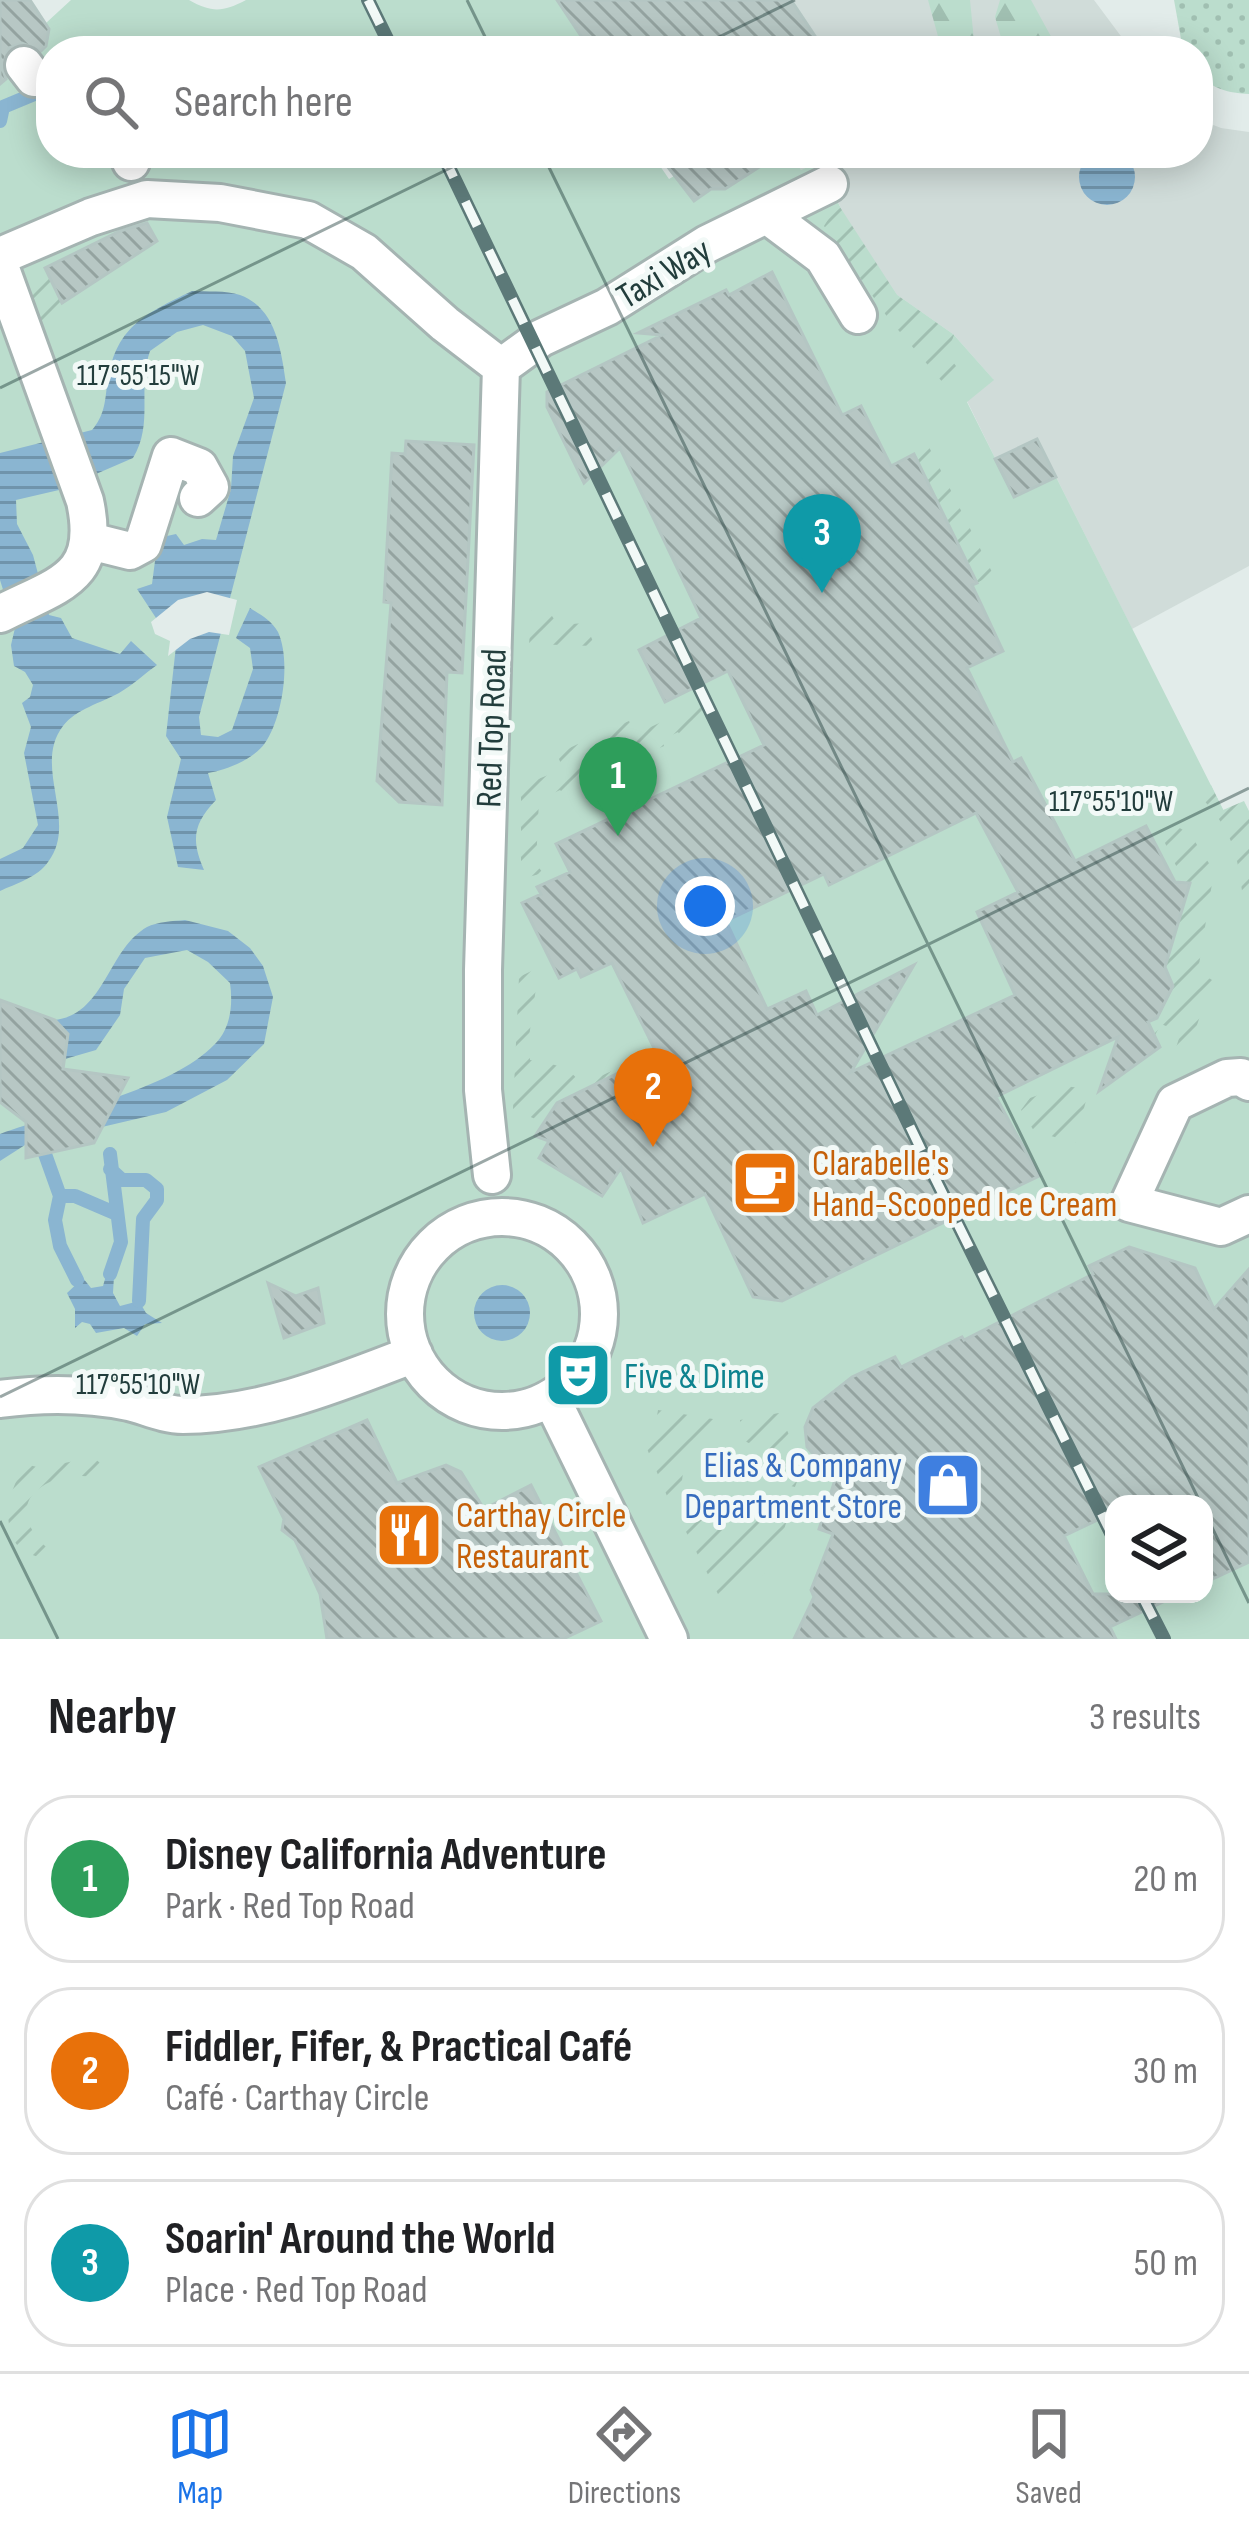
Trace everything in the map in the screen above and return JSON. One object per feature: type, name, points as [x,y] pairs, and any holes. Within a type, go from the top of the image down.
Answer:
[{"type":"street","name":"Taxi Way","points":[[501,367],[541,338],[607,307],[707,244],[829,184]]},
{"type":"street","points":[[0,256],[147,199],[220,203],[308,220],[364,252],[501,367]]},
{"type":"street","points":[[767,215],[823,257],[858,315]]},
{"type":"street","points":[[0,266],[85,501],[90,542],[78,570],[0,614]]},
{"type":"street","name":"Red Top Road","points":[[492,1175],[484,1095],[483,970],[501,367]]},
{"type":"street","points":[[90,542],[130,551],[143,544],[171,456],[200,467],[210,488],[198,498]]},
{"type":"street","points":[[1249,1082],[1227,1078],[1174,1103],[1129,1202],[1221,1227],[1249,1214]]},
{"type":"street","points":[[492,1216],[544,1226],[573,1248],[591,1274],[598,1323],[590,1356],[571,1383],[551,1398],[506,1411],[471,1406],[436,1384],[414,1354],[406,1325],[414,1274],[432,1246],[463,1225],[492,1216]]},
{"type":"street","points":[[0,1400],[64,1393],[178,1415],[200,1414],[299,1396],[414,1354]]},
{"type":"street","points":[[551,1398],[669,1639]]},
{"type":"shaded area","points":[[557,0],[1094,0],[1121,36],[581,36]]},
{"type":"shaded area","points":[[1213,125],[1249,132],[1249,566],[1132,629],[1056,477],[1014,497],[967,401],[993,379],[954,335],[897,295],[850,227],[821,168],[1213,168]]},
{"type":"green space","points":[[71,0],[189,0],[218,9],[246,0],[557,0],[581,36],[36,36],[36,168],[661,168],[694,200],[711,189],[725,189],[757,168],[821,168],[850,227],[897,295],[954,335],[994,380],[967,402],[1014,496],[1056,477],[1249,861],[1249,1639],[0,1639],[0,33],[37,10],[46,23]]},
{"type":"green space","points":[[928,0],[970,0],[974,36],[938,36]]},
{"type":"green space","points":[[1000,0],[1031,0],[1051,36],[1001,36],[995,17]]},
{"type":"green space","points":[[1174,0],[1249,0],[1249,94],[1213,85],[1213,36],[1180,36]]},
{"type":"green space","points":[[838,204],[897,295],[954,335],[947,354],[962,374],[950,391],[888,318],[824,226]]},
{"type":"green space","points":[[47,261],[55,263],[49,276],[58,296],[75,294],[75,311],[54,331],[36,316],[31,299],[35,280]]},
{"type":"green space","points":[[929,447],[993,574],[977,583],[914,454]]},
{"type":"green space","points":[[532,610],[548,610],[558,625],[585,623],[595,646],[529,644]]},
{"type":"green space","points":[[710,699],[738,755],[733,758],[712,716],[695,724],[696,730],[662,740],[664,746],[646,754],[643,749],[621,760],[606,731],[629,721],[636,734]]},
{"type":"green space","points":[[578,744],[593,774],[575,783],[577,789],[565,795],[560,790],[539,800],[536,864],[543,873],[521,879],[521,786],[563,769],[557,754]]},
{"type":"green space","points":[[1211,785],[1223,810],[1244,801],[1249,811],[1249,895],[1243,898],[1231,841],[1198,794]]},
{"type":"green space","points":[[1164,819],[1190,834],[1214,871],[1198,971],[1212,980],[1188,1052],[1180,1053],[1175,1051],[1181,1032],[1161,1024],[1155,1035],[1151,1031],[1173,986],[1165,967],[1189,885],[1165,843]]},
{"type":"green space","points":[[542,966],[547,975],[537,981],[530,1060],[566,1070],[581,1085],[614,1070],[618,1080],[571,1102],[562,1096],[544,1123],[513,1109],[519,977]]},
{"type":"green space","points":[[1064,1086],[1089,1089],[1075,1143],[1034,1131],[1021,1110],[1030,1098]]},
{"type":"green space","points":[[658,1410],[713,1419],[716,1439],[694,1452],[682,1489],[667,1496],[642,1437],[655,1428]]},
{"type":"green space","points":[[779,1413],[803,1465],[795,1487],[774,1482],[764,1456],[743,1440],[740,1420]]},
{"type":"green space","points":[[93,1457],[100,1463],[100,1475],[61,1478],[34,1493],[28,1502],[29,1524],[56,1555],[53,1562],[21,1549],[12,1537],[8,1515],[22,1472],[29,1465],[41,1468]]},
{"type":"green space","points":[[767,1506],[789,1513],[769,1568],[752,1583],[720,1598],[680,1520],[693,1514],[714,1526],[732,1529],[750,1522]]},
{"type":"water","points":[[1081,168],[1133,168],[1133,188],[1118,203],[1096,203],[1081,188]]},
{"type":"water","points":[[192,291],[234,293],[262,310],[275,331],[286,383],[199,717],[201,735],[218,737],[232,730],[253,669],[250,648],[236,638],[250,608],[272,624],[282,644],[283,688],[276,719],[254,754],[208,773],[216,800],[199,825],[196,841],[204,870],[178,867],[167,817],[181,759],[166,736],[177,637],[156,618],[137,589],[152,584],[158,538],[176,534],[184,545],[216,540],[231,489],[233,456],[254,398],[245,351],[232,336],[203,325],[177,332],[150,351],[143,432],[133,458],[59,490],[16,500],[17,524],[33,555],[49,615],[61,618],[72,638],[120,654],[131,641],[157,665],[63,726],[52,758],[59,830],[56,846],[38,872],[0,891],[0,859],[23,848],[38,825],[24,753],[31,727],[22,703],[30,697],[33,685],[14,666],[15,628],[0,580],[0,453],[92,430],[105,403],[111,365],[124,336],[146,316]]},
{"type":"water","points":[[185,920],[228,931],[263,966],[273,997],[264,1044],[227,1080],[166,1112],[25,1145],[0,1161],[0,1134],[144,1087],[195,1060],[220,1038],[230,1015],[230,983],[187,950],[145,958],[124,989],[120,1015],[96,1050],[65,1059],[0,1058],[15,1017],[49,1020],[71,1016],[95,994],[134,937],[151,925]]},
{"type":"water","points":[[107,1272],[114,1276],[113,1293],[120,1306],[139,1301],[146,1313],[162,1323],[145,1324],[137,1336],[124,1328],[96,1333],[82,1322],[75,1328],[75,1309],[67,1293],[83,1278],[91,1288],[103,1286]]},
{"type":"water","points":[[502,1285],[521,1294],[530,1313],[521,1332],[502,1341],[483,1332],[474,1313],[483,1294]]},
{"type":"pier","points":[[207,592],[237,600],[229,635],[209,632],[168,656],[170,641],[155,634],[151,622],[178,600]]},
{"type":"building","points":[[0,0],[30,0],[49,29],[48,36],[36,36],[36,49],[22,43],[9,48],[2,67],[6,79],[0,84]]},
{"type":"building","points":[[557,0],[791,0],[815,36],[581,36]]},
{"type":"building","points":[[669,168],[758,168],[725,189],[711,189],[694,201]]},
{"type":"building","points":[[147,223],[157,241],[62,303],[45,268]]},
{"type":"building","points":[[772,272],[842,415],[861,406],[891,466],[914,454],[977,583],[972,585],[1003,651],[967,668],[1013,762],[1021,758],[1075,861],[1146,826],[1175,882],[1190,883],[1165,967],[1173,986],[1157,1018],[1148,1022],[1160,1047],[1099,1091],[1118,1037],[996,1097],[1039,1176],[782,1301],[753,1297],[705,1194],[643,1223],[621,1168],[602,1196],[539,1158],[549,1141],[535,1136],[557,1103],[657,1054],[612,963],[581,977],[577,969],[559,978],[522,903],[541,894],[537,887],[570,872],[556,844],[764,745],[728,671],[665,702],[639,650],[701,618],[620,448],[584,483],[547,407],[547,392],[662,335],[638,333],[726,290],[729,295]],"holes":[[[976,813],[1018,892],[977,912],[1015,995],[851,1072],[914,965],[817,1015],[806,991],[767,1009],[726,921],[824,874],[829,885]]]},
{"type":"building","points":[[1037,439],[1056,477],[1014,497],[995,459]]},
{"type":"building","points":[[406,441],[474,445],[462,673],[447,672],[442,805],[399,802],[377,781],[391,603],[384,602],[392,453],[405,454]]},
{"type":"building","points":[[0,1000],[55,1020],[68,1034],[63,1069],[128,1078],[94,1143],[26,1158],[26,1122],[0,1102]]},
{"type":"building","points":[[1129,1247],[1195,1268],[1214,1309],[1249,1269],[1249,1562],[1213,1579],[1213,1495],[1105,1495],[1105,1516],[1064,1536],[1093,1594],[1105,1594],[1105,1603],[1161,1603],[1110,1627],[1116,1639],[794,1639],[814,1597],[811,1590],[833,1534],[819,1529],[835,1480],[807,1447],[805,1427],[813,1408],[852,1377],[895,1357],[901,1367],[964,1340],[1093,1274],[1089,1266]]},
{"type":"building","points":[[268,1283],[296,1296],[318,1288],[324,1323],[284,1338]]},
{"type":"building","name":"Carthay Circle Restaurant","points":[[367,1420],[397,1483],[446,1465],[461,1472],[484,1509],[531,1485],[601,1621],[563,1639],[327,1639],[320,1594],[295,1540],[282,1530],[284,1519],[259,1467]]},
{"type":"waterway","points":[[0,121],[3,107],[36,93]]},
{"type":"waterway","points":[[45,1154],[60,1196],[55,1220],[60,1246],[77,1280]]},
{"type":"waterway","points":[[110,1154],[121,1242],[110,1274]]},
{"type":"waterway","points":[[110,1169],[122,1180],[146,1180],[157,1189],[157,1200],[143,1219],[139,1301]]},
{"type":"waterway","points":[[60,1196],[75,1196],[117,1214]]},
{"type":"railway","points":[[368,0],[386,36]]},
{"type":"railway","points":[[449,168],[1105,1521]]},
{"type":"railway","points":[[1146,1603],[1164,1639]]},
{"type":"place","name":"Soarin' Around the World","points":[[822,593]]},
{"type":"place","name":"Disney California Adventure","points":[[618,836]]},
{"type":"place","name":"Fiddler, Fifer, & Practical Café","points":[[653,1147]]},
{"type":"place","name":"Clarabelle's Hand-Scooped Ice Cream","points":[[765,1183]]},
{"type":"place","name":"Five & Dime","points":[[578,1375]]},
{"type":"place","name":"Elias & Company Department Store","points":[[948,1485]]},
{"type":"place","name":"Carthay Circle Restaurant","points":[[409,1535]]}]
